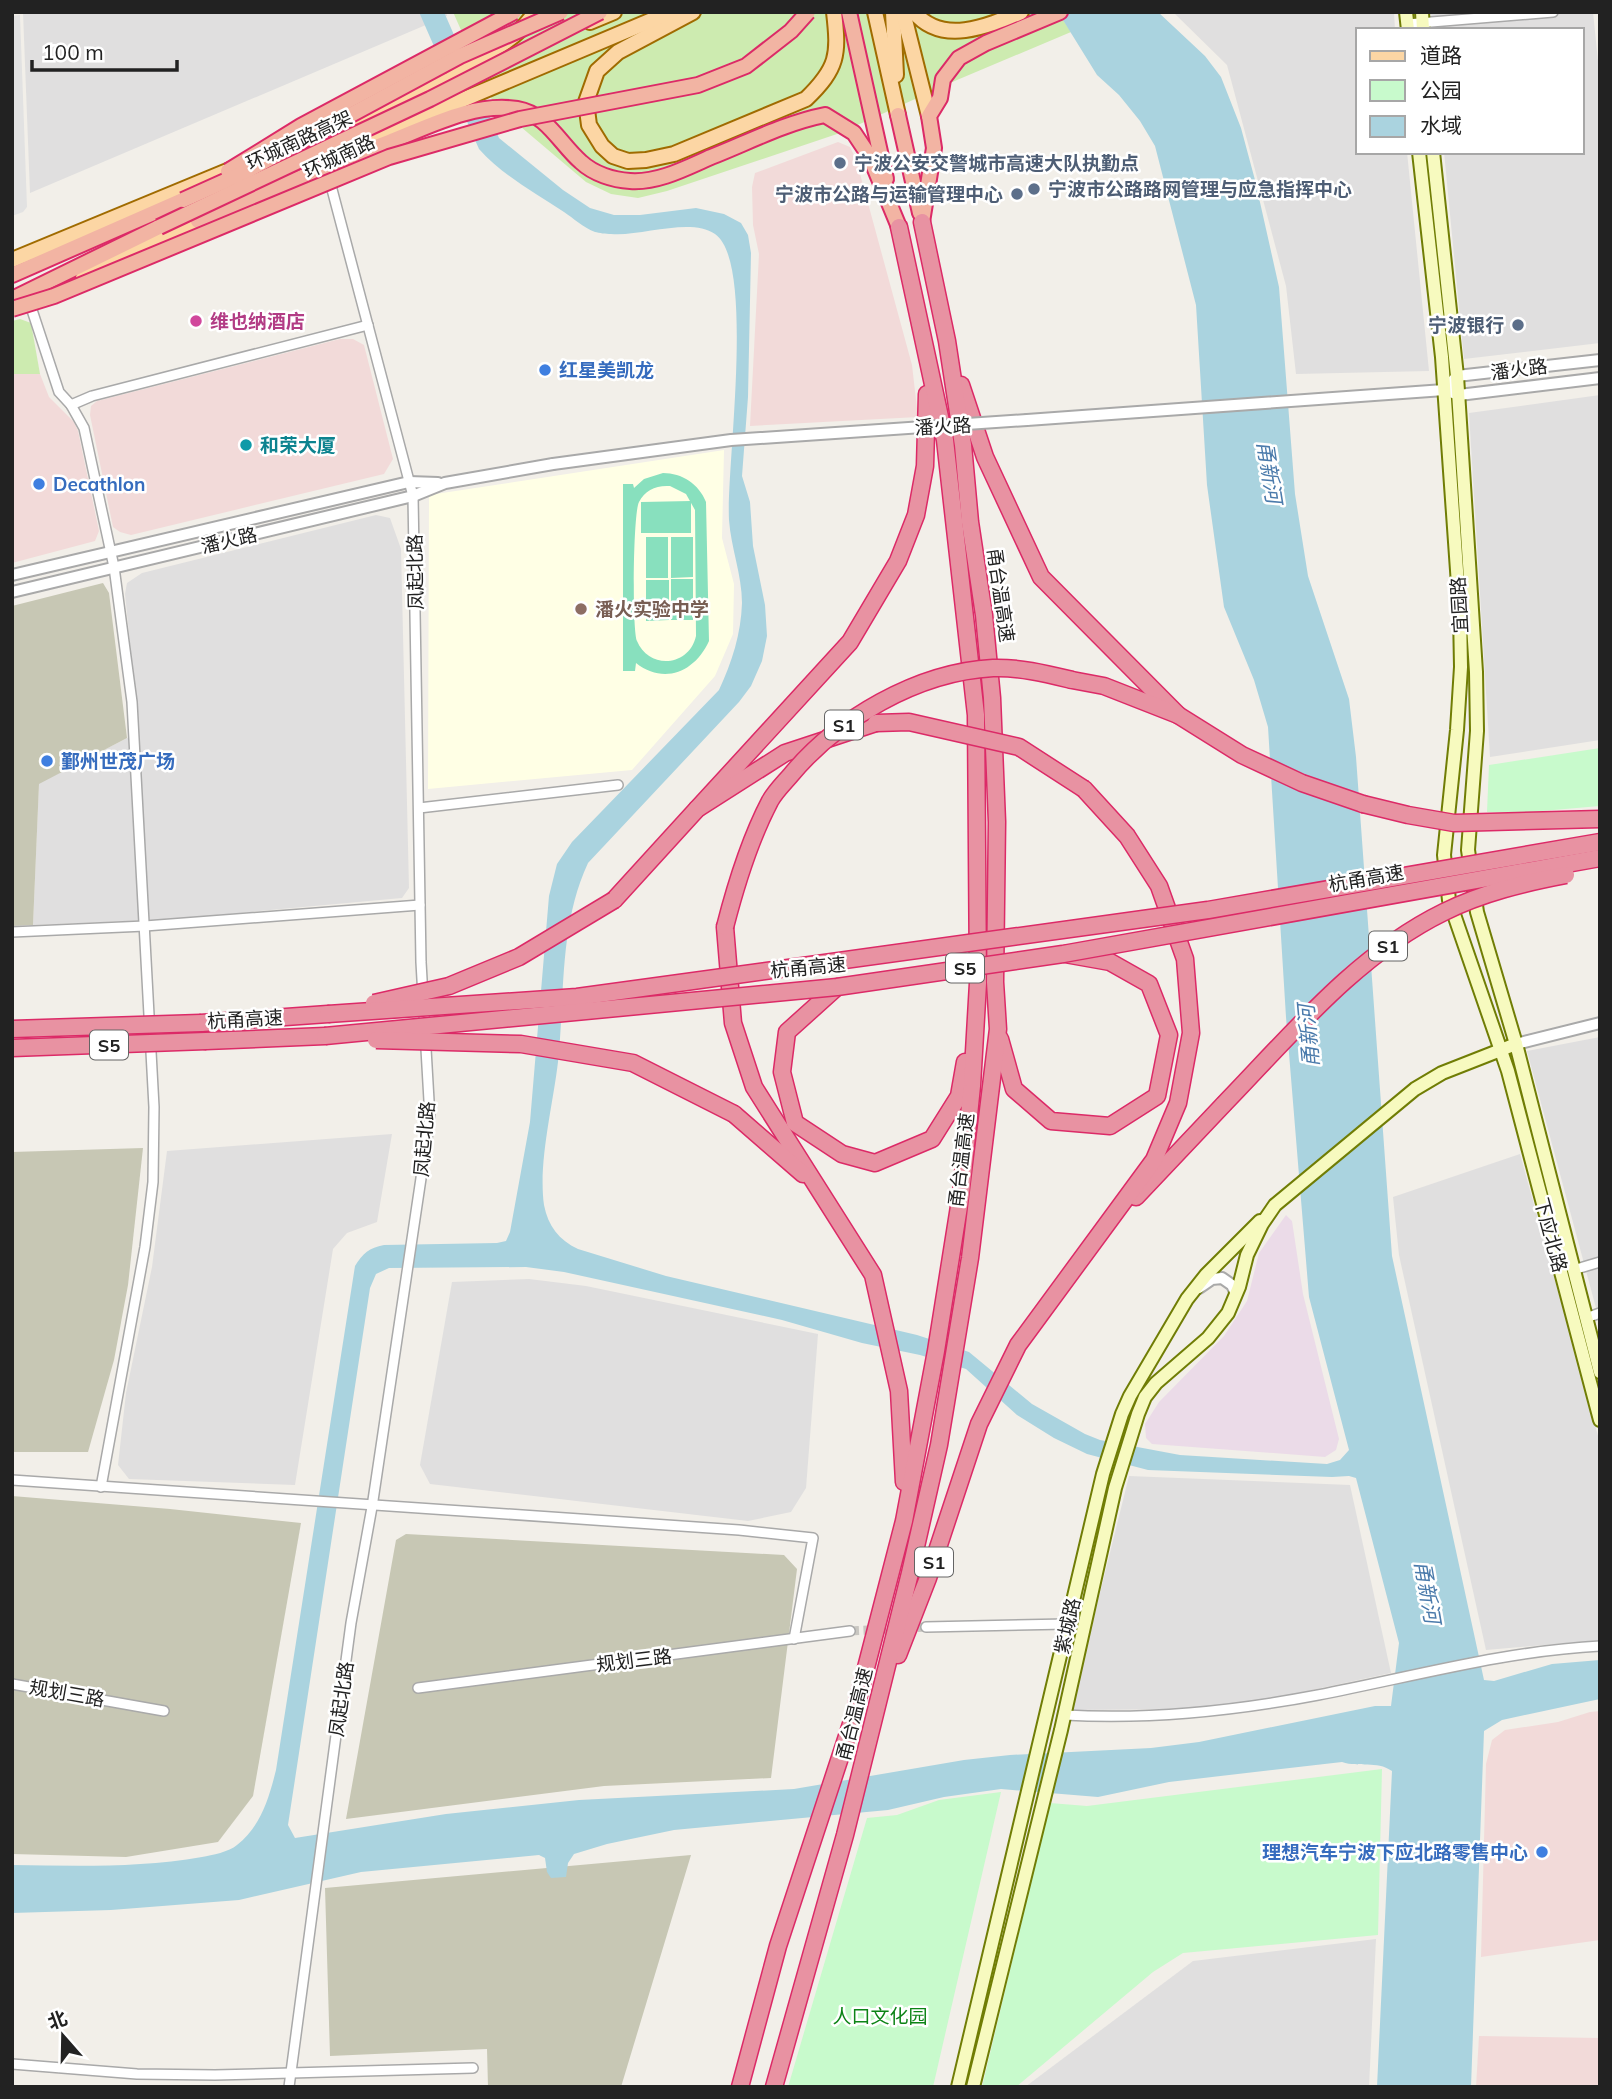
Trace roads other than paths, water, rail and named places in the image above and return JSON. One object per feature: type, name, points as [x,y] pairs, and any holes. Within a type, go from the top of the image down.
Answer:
[{"type":"highway","points":[[180,196],[300,126],[514,12]]},
{"type":"highway","name":"环城南路高架","points":[[12,275],[180,196],[243,173],[460,56],[561,12]]},
{"type":"highway","name":"环城南路高架","points":[[12,299],[430,99],[600,12]]},
{"type":"highway","points":[[12,310],[54,296],[389,157],[520,119],[698,85],[746,66],[791,32],[808,12]]},
{"type":"highway","points":[[849,12],[899,227]]},
{"type":"highway","points":[[922,222],[934,148],[929,116],[940,98],[943,79],[958,58],[986,43],[1060,12]]},
{"type":"highway","points":[[198,221],[453,110],[496,108],[517,109],[533,114],[549,127],[581,163],[601,175],[631,181],[659,178],[798,121],[825,115],[853,133],[870,157],[899,227]]},
{"type":"highway","points":[[898,115],[922,222]]},
{"type":"highway","name":"甬台温高速","points":[[774,2087],[851,1813],[939,1445],[970,1258],[998,1029],[995,982],[997,822],[992,698],[963,445],[947,341],[922,222]]},
{"type":"highway","name":"甬台温高速","points":[[740,2087],[778,1946],[853,1718],[904,1521],[936,1351],[961,1194],[972,1086],[978,983],[976,715],[945,440],[899,227]]},
{"type":"highway","points":[[947,341],[985,457],[1041,577],[1178,715]]},
{"type":"highway","points":[[328,1014],[449,986],[519,957],[614,900],[850,642],[898,561],[916,515],[925,466],[928,410],[925,350]]},
{"type":"highway","name":"S1","points":[[904,1521],[899,1391],[873,1275],[754,1087],[733,1023],[725,927],[741,868],[771,799],[807,754],[858,714],[901,691],[955,675],[993,668],[1032,672],[1104,686],[1178,715],[1242,755],[1302,783],[1363,804],[1454,823],[1600,819]]},
{"type":"highway","points":[[697,809],[785,753],[876,723],[909,722],[1019,747],[1084,789],[1127,835],[1159,886],[1185,959],[1191,1033],[1178,1102],[1164,1137],[1154,1160],[1109,1223]]},
{"type":"highway","points":[[837,987],[787,1032],[782,1072],[796,1123],[842,1154],[875,1163],[932,1139],[958,1096],[966,1057],[970,878],[977,783]]},
{"type":"highway","name":"杭甬高速","points":[[12,1029],[201,1023],[577,998],[1208,910],[1600,842]]},
{"type":"highway","name":"杭甬高速","points":[[12,1048],[325,1036],[837,987],[1063,954],[1600,858]]},
{"type":"highway","name":"S1","points":[[875,1717],[928,1578],[979,1424],[1026,1335],[1109,1223],[1159,1175],[1347,978],[1395,941],[1444,912],[1517,885],[1600,869]]},
{"type":"highway","points":[[998,1029],[1014,1089],[1051,1121],[1110,1126],[1157,1096],[1169,1035],[1149,984],[1110,962],[1063,954]]},
{"type":"highway","points":[[325,1036],[404,1042],[521,1044],[633,1063],[734,1114],[815,1184]]},
{"type":"main road","points":[[438,80],[492,51],[518,33],[535,12]]},
{"type":"main road","name":"环城南路","points":[[12,260],[180,196],[438,80],[614,12]]},
{"type":"main road","name":"环城南路","points":[[12,310],[30,304],[198,221],[671,12]]},
{"type":"main road","points":[[692,12],[618,52],[597,71],[586,102],[589,125],[602,146],[613,156],[628,161],[674,154],[806,99],[821,85],[834,65],[837,43],[832,12]]},
{"type":"main road","points":[[875,12],[898,115]]},
{"type":"main road","points":[[894,12],[898,115]]},
{"type":"main road","points":[[903,12],[929,116]]},
{"type":"main road","points":[[915,12],[920,19],[937,28],[961,32],[1021,12]]},
{"type":"main road","name":"宜园路","points":[[1419,154],[1442,357],[1460,613],[1461,667],[1444,855],[1449,900],[1501,1049]]},
{"type":"main road","name":"宜园路","points":[[1433,154],[1459,396],[1476,672],[1477,732],[1468,850],[1477,912],[1516,1044]]},
{"type":"main road","points":[[1273,1208],[1395,1103],[1442,1073],[1516,1044]]},
{"type":"main road","name":"下应北路","points":[[1516,1044],[1600,1372]]},
{"type":"main road","name":"下应北路","points":[[1501,1049],[1600,1420]]},
{"type":"main road","name":"紫城路","points":[[973,2087],[1062,1730],[1115,1488],[1138,1413],[1156,1383],[1208,1338],[1228,1313],[1247,1255],[1273,1208]]},
{"type":"main road","name":"紫城路","points":[[958,2087],[1103,1474],[1122,1414],[1157,1347],[1187,1299],[1243,1235],[1273,1208]]},
{"type":"street","points":[[1407,22],[1553,12]]},
{"type":"street","name":"凤起北路","points":[[289,2087],[351,1623],[372,1507],[430,1118],[420,905],[413,496],[326,166]]},
{"type":"street","points":[[30,304],[59,392],[71,405],[84,428],[114,568],[132,702],[154,1107],[153,1182],[145,1247],[101,1487]]},
{"type":"street","points":[[71,405],[92,396],[368,325]]},
{"type":"street","name":"潘火路","points":[[1457,376],[1600,360]]},
{"type":"street","points":[[1444,390],[1457,376]]},
{"type":"street","name":"潘火路","points":[[12,575],[409,482],[445,483],[553,464],[732,440],[1444,390],[1459,396],[1600,378]]},
{"type":"street","name":"潘火路","points":[[12,592],[413,496],[445,483]]},
{"type":"street","points":[[419,808],[618,785]]},
{"type":"street","points":[[12,932],[145,926],[420,905]]},
{"type":"street","points":[[1516,1044],[1600,1023]]},
{"type":"street","points":[[1573,1270],[1600,1262]]},
{"type":"street","points":[[1187,1299],[1206,1283],[1217,1278],[1230,1282],[1236,1294]]},
{"type":"street","points":[[1586,1318],[1600,1314]]},
{"type":"street","points":[[12,1480],[372,1507],[739,1530],[813,1538],[794,1639]]},
{"type":"street","points":[[926,1627],[1067,1624]]},
{"type":"street","name":"规划三路","points":[[418,1688],[850,1631]]},
{"type":"street","points":[[1065,1715],[1113,1718],[1207,1713],[1317,1695],[1490,1658],[1600,1646]]},
{"type":"street","name":"规划三路","points":[[12,1684],[164,1710]]},
{"type":"street","points":[[12,2064],[137,2074],[215,2075],[473,2068]]},
{"type":"water","name":"甬新河","points":[[419,12],[444,12],[499,138],[563,190],[590,208],[614,215],[640,215],[696,208],[724,214],[741,223],[748,235],[751,253],[748,397],[742,476],[750,502],[753,546],[765,605],[767,636],[762,661],[751,686],[739,702],[588,863],[579,887],[568,936],[558,1062],[543,1171],[544,1205],[552,1226],[560,1237],[578,1249],[666,1276],[917,1335],[969,1352],[1032,1404],[1100,1440],[1180,1455],[1327,1464],[1340,1460],[1349,1450],[1309,1297],[1286,1017],[1268,727],[1254,680],[1224,607],[1207,485],[1196,305],[1155,146],[1140,121],[1119,95],[1097,75],[1058,12],[1158,12],[1205,56],[1221,77],[1241,128],[1279,287],[1295,494],[1308,576],[1349,699],[1356,757],[1392,1256],[1484,1680],[1494,1681],[1552,1664],[1600,1660],[1600,1699],[1502,1720],[1484,1731],[1471,2087],[1377,2087],[1392,1771],[1374,1765],[1342,1762],[1169,1782],[1098,1797],[1001,1789],[944,1797],[888,1810],[674,1830],[574,1854],[568,1863],[566,1877],[551,1878],[547,1872],[545,1858],[539,1855],[361,1872],[239,1900],[111,1910],[12,1913],[12,1865],[131,1865],[202,1857],[234,1847],[258,1820],[276,1770],[355,1266],[367,1252],[384,1245],[506,1241],[510,1232],[530,1122],[549,896],[557,864],[572,842],[719,690],[735,648],[742,603],[729,520],[729,494],[737,323],[734,283],[727,252],[715,234],[692,227],[623,234],[595,232],[530,191],[479,149]],"holes":[[[526,1267],[564,1272],[782,1320],[966,1369],[1017,1415],[1054,1438],[1087,1454],[1148,1470],[1356,1478],[1399,1643],[1391,1706],[1375,1706],[1199,1742],[1151,1748],[964,1760],[794,1789],[579,1800],[446,1814],[295,1838],[288,1825],[370,1288],[376,1274],[389,1268]]]},
{"type":"tunnel","points":[[850,1631],[926,1627]]},
{"type":"place","name":"宁波公安交警城市高速大队执勤点","points":[[840,163]]},
{"type":"place","name":"宁波市公路路网管理与应急指挥中心","points":[[1034,189]]},
{"type":"place","name":"宁波市公路与运输管理中心","points":[[1017,194]]},
{"type":"place","name":"维也纳酒店","points":[[196,321]]},
{"type":"place","name":"宁波银行","points":[[1518,325]]},
{"type":"place","name":"红星美凯龙","points":[[545,370]]},
{"type":"place","name":"和荣大厦","points":[[246,445]]},
{"type":"place","name":"Decathlon","points":[[39,484]]},
{"type":"place","name":"潘火实验中学","points":[[581,609]]},
{"type":"place","name":"鄞州世茂广场","points":[[47,761]]},
{"type":"place","name":"理想汽车宁波下应北路零售中心","points":[[1542,1852]]},
{"type":"park label","name":"人口文化园","points":[[880,2016]]}]
